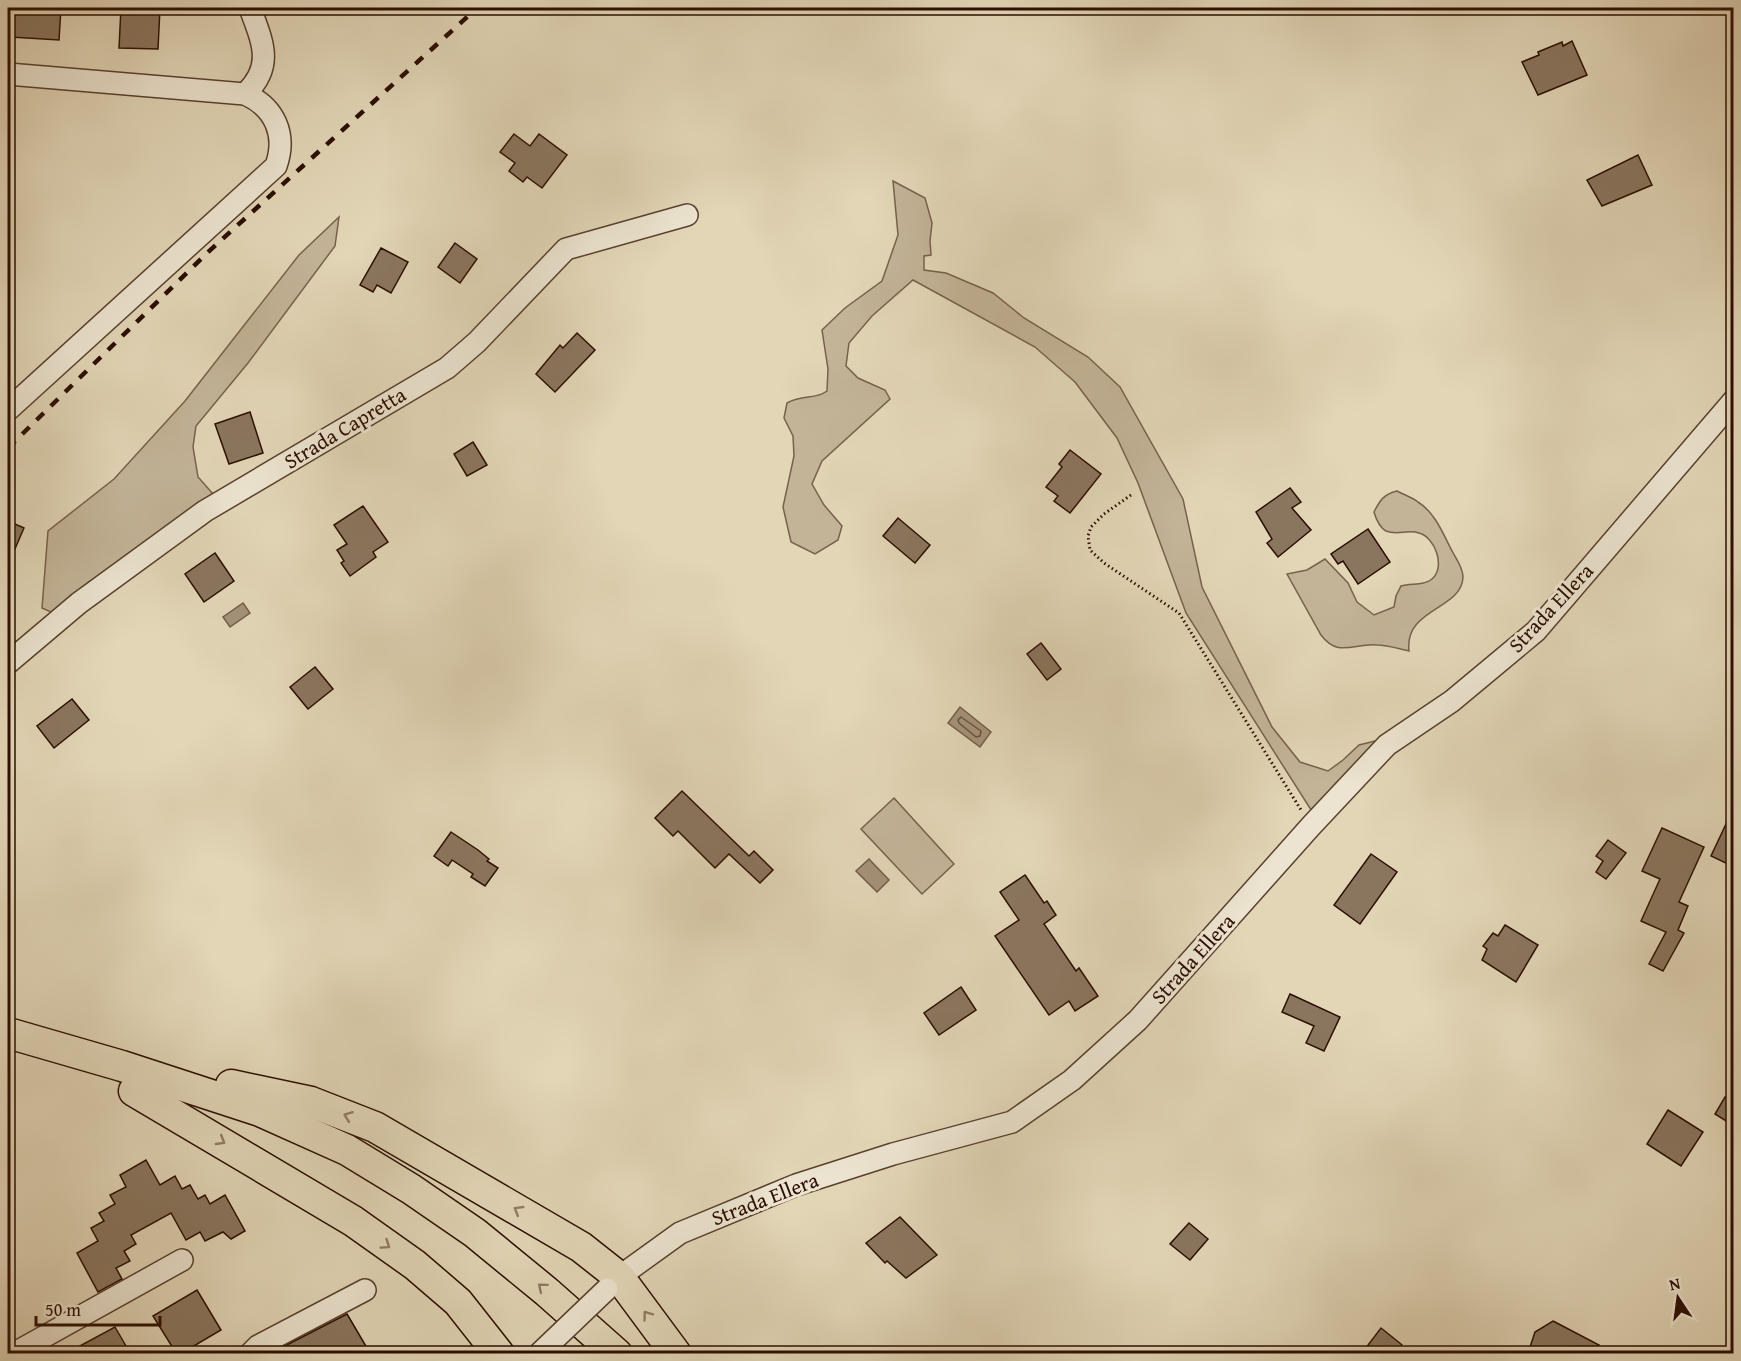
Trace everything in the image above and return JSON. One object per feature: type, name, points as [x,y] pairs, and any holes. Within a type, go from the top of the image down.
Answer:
[{"type":"highway","points":[[8,1033],[247,1126],[314,1155],[379,1190],[455,1241],[587,1353]]},
{"type":"highway","points":[[8,1053],[128,1078],[260,1111],[347,1150],[476,1233],[617,1353]]},
{"type":"highway","points":[[128,1078],[151,1065],[311,1102],[375,1127],[581,1247],[676,1353]]},
{"type":"highway","points":[[128,1078],[353,1221],[415,1265],[458,1302],[483,1341],[499,1353]]},
{"type":"street","points":[[245,94],[258,79],[264,60],[262,40],[250,8]]},
{"type":"street","points":[[8,74],[245,94],[262,103],[274,118],[281,147],[276,166],[8,410]]},
{"type":"street","name":"Strada Capretta","points":[[8,663],[79,603],[205,511],[447,368],[477,342],[566,249],[687,214]]},
{"type":"street","name":"Strada Ellera","points":[[539,1353],[613,1283],[680,1233],[796,1185],[893,1154],[1012,1122],[1072,1080],[1138,1020],[1311,826],[1387,745],[1452,701],[1536,631],[1734,400]]},
{"type":"street","points":[[13,1353],[182,1260]]},
{"type":"street","points":[[250,1353],[258,1346],[366,1290]]},
{"type":"path","points":[[1131,495],[1104,514],[1091,527],[1088,536],[1090,550],[1104,563],[1179,613],[1311,826]]},
{"type":"shaded area","points":[[893,181],[925,198],[932,223],[931,255],[924,256],[924,270],[946,273],[993,293],[1024,318],[1088,357],[1120,387],[1183,499],[1202,587],[1272,727],[1300,762],[1328,771],[1359,745],[1383,739],[1313,813],[1186,613],[1138,483],[1117,438],[1075,382],[1035,347],[913,280],[872,316],[849,343],[846,366],[858,378],[885,390],[890,399],[822,461],[812,484],[824,505],[842,526],[838,540],[815,554],[791,542],[783,507],[794,456],[793,436],[784,418],[787,403],[827,391],[828,369],[822,330],[845,308],[882,281],[898,235]]},
{"type":"shaded area","points":[[339,217],[335,246],[248,363],[196,426],[193,447],[198,477],[213,494],[53,613],[42,608],[48,531],[114,479],[185,401],[299,255]]},
{"type":"shaded area","points":[[1397,491],[1424,506],[1437,522],[1462,569],[1463,577],[1460,588],[1444,604],[1415,626],[1410,637],[1409,651],[1381,645],[1347,648],[1334,646],[1321,635],[1287,574],[1307,570],[1325,559],[1348,583],[1357,602],[1374,615],[1394,607],[1401,586],[1421,584],[1432,579],[1436,574],[1438,560],[1430,540],[1415,532],[1386,531],[1380,525],[1374,512],[1380,501]]},
{"type":"shaded area","points":[[894,798],[954,864],[922,894],[861,829]]},
{"type":"water","points":[[243,603],[250,613],[230,627],[223,617]]},
{"type":"water","points":[[960,707],[991,732],[980,747],[948,723]]},
{"type":"water","points":[[869,859],[889,880],[877,892],[856,871]]},
{"type":"building","points":[[13,8],[61,8],[59,40],[11,37]]},
{"type":"building","points":[[121,8],[160,8],[158,49],[119,48]]},
{"type":"building","points":[[1572,41],[1587,75],[1538,95],[1522,62],[1539,55],[1538,52],[1562,42],[1563,46]]},
{"type":"building","points":[[514,134],[530,146],[539,134],[567,155],[542,188],[527,177],[523,182],[509,171],[515,163],[500,152]]},
{"type":"building","points":[[1638,155],[1652,185],[1602,206],[1587,180]]},
{"type":"building","points":[[455,243],[477,259],[460,283],[438,267]]},
{"type":"building","points":[[381,248],[408,262],[391,293],[377,285],[373,292],[360,285]]},
{"type":"building","points":[[577,333],[595,350],[555,392],[536,374],[560,345],[563,348]]},
{"type":"building","points":[[250,412],[263,453],[229,464],[215,424]]},
{"type":"building","points":[[473,442],[487,465],[467,476],[454,454]]},
{"type":"building","points":[[1070,450],[1101,474],[1070,513],[1054,501],[1058,496],[1046,487],[1062,467],[1059,464]]},
{"type":"building","points":[[1290,488],[1301,502],[1292,508],[1311,530],[1278,557],[1267,543],[1272,539],[1256,512]]},
{"type":"building","points":[[363,506],[388,542],[373,552],[376,557],[350,576],[341,563],[344,561],[337,550],[347,544],[334,525]]},
{"type":"building","points":[[898,518],[930,545],[915,563],[883,536]]},
{"type":"building","points":[[8,521],[24,528],[8,565]]},
{"type":"building","points":[[1368,529],[1390,562],[1358,584],[1343,561],[1338,564],[1331,554]]},
{"type":"building","points":[[215,553],[234,581],[204,602],[185,574]]},
{"type":"building","points":[[1041,643],[1061,669],[1047,680],[1027,654]]},
{"type":"building","points":[[315,667],[333,689],[308,709],[290,687]]},
{"type":"building","points":[[72,699],[89,720],[54,748],[37,726]]},
{"type":"building","points":[[682,791],[749,856],[754,851],[773,870],[760,883],[729,854],[715,868],[678,831],[673,836],[655,818]]},
{"type":"building","points":[[1734,807],[1734,856],[1730,865],[1711,856]]},
{"type":"building","points":[[1662,828],[1704,847],[1679,902],[1688,906],[1678,930],[1684,933],[1663,971],[1649,964],[1666,932],[1641,921],[1660,879],[1642,871]]},
{"type":"building","points":[[451,832],[478,850],[489,859],[487,861],[498,868],[485,886],[471,877],[473,874],[452,860],[448,866],[434,856]]},
{"type":"building","points":[[1608,840],[1626,853],[1606,879],[1596,872],[1603,861],[1596,856]]},
{"type":"building","points":[[1371,854],[1397,872],[1360,924],[1334,905]]},
{"type":"building","points":[[1025,875],[1044,903],[1047,901],[1056,915],[1044,924],[1076,971],[1079,968],[1098,996],[1075,1011],[1069,1001],[1049,1015],[995,936],[1019,920],[1000,892]]},
{"type":"building","points":[[1505,925],[1538,945],[1516,982],[1482,960],[1487,949],[1483,946],[1493,933],[1498,936]]},
{"type":"building","points":[[961,987],[976,1010],[939,1035],[924,1013]]},
{"type":"building","points":[[1290,994],[1340,1017],[1324,1051],[1306,1043],[1314,1026],[1282,1012]]},
{"type":"building","points":[[1725,1097],[1734,1102],[1734,1126],[1715,1114]]},
{"type":"building","points":[[1668,1110],[1703,1132],[1681,1166],[1647,1144]]},
{"type":"building","points":[[146,1160],[160,1185],[175,1176],[182,1189],[190,1185],[198,1199],[205,1195],[210,1204],[225,1195],[245,1231],[231,1239],[223,1232],[205,1241],[200,1232],[186,1240],[171,1213],[131,1235],[136,1244],[124,1251],[130,1261],[116,1268],[122,1279],[98,1292],[77,1253],[98,1241],[91,1228],[104,1221],[99,1213],[115,1204],[110,1195],[126,1187],[120,1175]]},
{"type":"building","points":[[900,1217],[937,1255],[906,1278],[887,1261],[885,1263],[866,1243]]},
{"type":"building","points":[[1189,1223],[1208,1239],[1190,1260],[1170,1244]]},
{"type":"building","points":[[197,1290],[221,1330],[182,1353],[176,1353],[153,1316]]},
{"type":"building","points":[[347,1314],[370,1353],[271,1353]]},
{"type":"building","points":[[1553,1321],[1599,1345],[1594,1353],[1528,1353],[1535,1332]]},
{"type":"building","points":[[115,1327],[130,1353],[67,1353]]},
{"type":"building","points":[[1381,1328],[1402,1345],[1397,1353],[1362,1353]]},
{"type":"railway","points":[[8,448],[207,253],[477,8]]}]
